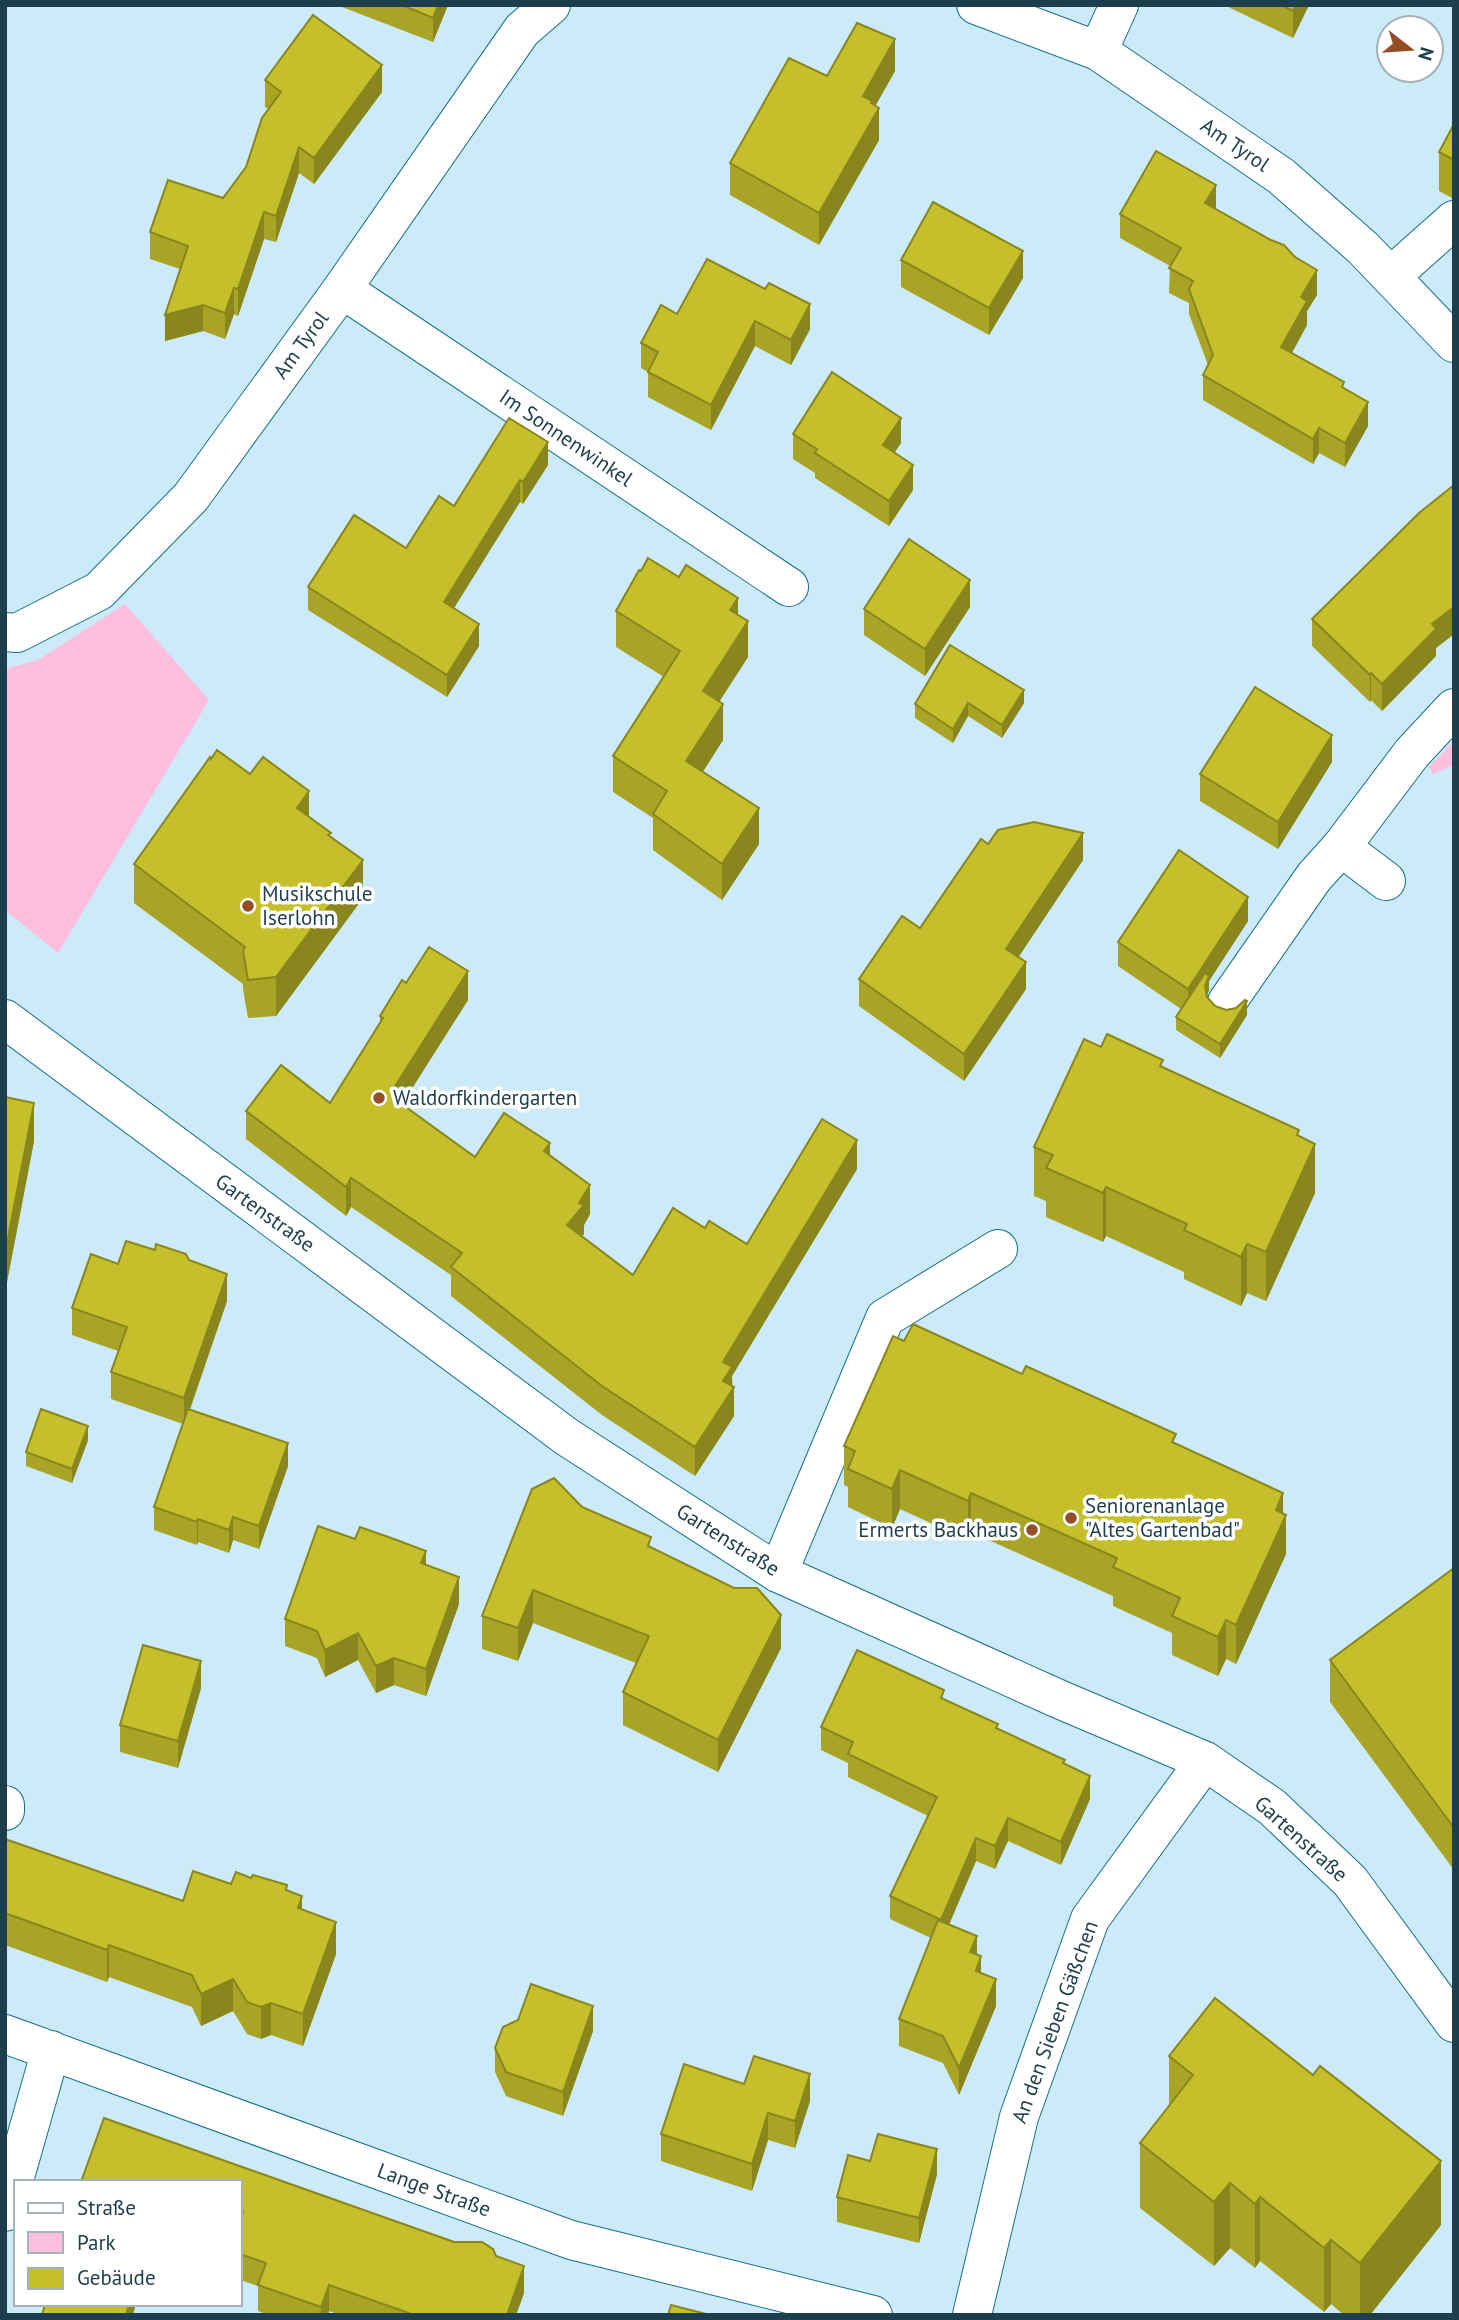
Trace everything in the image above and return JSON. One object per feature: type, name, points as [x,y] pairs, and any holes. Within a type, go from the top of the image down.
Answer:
[{"type":"street","name":"Am Tyrol","points":[[5,632],[17,633],[99,592],[191,497],[342,289],[522,30],[551,5]]},
{"type":"street","name":"Am Tyrol","points":[[976,5],[1098,51],[1281,176],[1363,248],[1454,343]]},
{"type":"street","points":[[1098,51],[1119,5]]},
{"type":"street","points":[[1391,276],[1454,219]]},
{"type":"street","name":"Im Sonnenwinkel","points":[[342,289],[789,587]]},
{"type":"street","points":[[1227,1002],[1314,877],[1341,847],[1412,753],[1454,708]]},
{"type":"street","points":[[1341,847],[1386,881]]},
{"type":"street","name":"Gartenstraße","points":[[5,1019],[568,1437],[778,1573],[1060,1700],[1205,1761],[1272,1807],[1350,1881],[1454,2023]]},
{"type":"street","points":[[778,1573],[885,1318],[998,1249]]},
{"type":"street","name":"An den Sieben Gäßchen","points":[[972,2315],[1019,2117],[1090,1919],[1205,1761]]},
{"type":"street","points":[[5,1805],[5,1811]]},
{"type":"street","name":"Lange Straße","points":[[5,2034],[571,2240],[873,2315]]},
{"type":"street","points":[[5,2211],[51,2050]]},
{"type":"green space","points":[[125,604],[209,700],[58,953],[5,910],[5,669],[38,660]]},
{"type":"green space","points":[[1454,741],[1454,765],[1433,774],[1429,767]]},
{"type":"building","points":[[402,5],[438,5],[433,18]]},
{"type":"building","points":[[1281,5],[1296,5],[1293,11]]},
{"type":"building","points":[[313,15],[382,65],[314,158],[299,147],[276,216],[264,212],[238,289],[234,288],[225,313],[203,305],[165,315],[188,246],[150,232],[168,180],[223,198],[246,167],[262,118],[281,92],[265,80]]},
{"type":"building","points":[[857,23],[895,39],[863,96],[879,108],[819,213],[730,163],[789,58],[827,76]]},
{"type":"building","points":[[1454,124],[1454,160],[1439,152]]},
{"type":"building","points":[[1156,151],[1216,185],[1205,203],[1284,245],[1295,257],[1317,270],[1301,297],[1307,301],[1281,347],[1344,382],[1342,387],[1368,402],[1345,443],[1319,428],[1313,439],[1203,375],[1213,355],[1189,289],[1193,281],[1169,268],[1181,248],[1120,214]]},
{"type":"building","points":[[933,202],[1023,251],[989,308],[901,260]]},
{"type":"building","points":[[707,259],[765,289],[769,283],[810,304],[791,340],[755,321],[711,405],[648,372],[658,352],[641,343],[661,305],[677,314]]},
{"type":"building","points":[[832,372],[901,418],[883,445],[913,465],[889,501],[815,453],[817,449],[793,434]]},
{"type":"building","points":[[509,418],[548,442],[523,482],[520,480],[444,602],[479,624],[447,675],[308,587],[354,515],[406,548],[439,496],[454,506]]},
{"type":"building","points":[[1454,485],[1454,607],[1432,624],[1436,629],[1382,684],[1312,619],[1419,513]]},
{"type":"building","points":[[909,539],[970,580],[925,649],[864,609]]},
{"type":"building","points":[[648,558],[679,577],[686,565],[738,598],[730,610],[748,621],[703,691],[723,704],[686,761],[759,808],[722,864],[653,814],[667,791],[613,756],[680,651],[616,611]]},
{"type":"building","points":[[950,645],[1024,690],[1002,725],[968,703],[953,729],[915,704]]},
{"type":"building","points":[[1255,687],[1332,735],[1278,822],[1200,774]]},
{"type":"building","name":"Musikschule Iserlohn","points":[[217,750],[250,774],[263,757],[309,791],[297,808],[363,860],[276,977],[248,980],[243,951],[245,947],[134,864]]},
{"type":"building","points":[[1034,822],[1083,833],[1006,949],[1026,962],[964,1054],[859,979],[902,916],[920,928],[981,839],[988,844],[998,830]]},
{"type":"building","points":[[1179,850],[1248,897],[1188,989],[1118,942]]},
{"type":"building","points":[[429,947],[468,971],[394,1088],[404,1094],[399,1102],[475,1157],[504,1113],[550,1143],[544,1151],[590,1185],[579,1203],[584,1205],[567,1225],[633,1275],[673,1208],[705,1228],[709,1221],[747,1244],[822,1119],[857,1140],[723,1362],[732,1367],[723,1381],[734,1387],[695,1447],[602,1386],[451,1267],[462,1253],[351,1178],[346,1187],[246,1111],[281,1065],[330,1103],[383,1018],[380,1016],[402,980],[406,983]]},
{"type":"building","points":[[1205,973],[1209,976],[1205,986],[1207,997],[1215,1006],[1226,1010],[1236,1008],[1247,1001],[1220,1044],[1176,1017]]},
{"type":"building","points":[[1107,1034],[1163,1060],[1160,1066],[1299,1130],[1297,1135],[1315,1144],[1266,1252],[1247,1244],[1241,1257],[1184,1230],[1187,1224],[1106,1187],[1103,1193],[1046,1168],[1053,1155],[1034,1147],[1084,1039],[1101,1047]]},
{"type":"building","points":[[5,1097],[34,1103],[7,1243],[5,1243]]},
{"type":"building","points":[[126,1241],[155,1250],[156,1244],[186,1254],[189,1260],[227,1274],[184,1398],[111,1372],[127,1327],[72,1308],[91,1254],[118,1264]]},
{"type":"building","name":"Seniorenanlage \"Altes Gartenbad\"","points":[[913,1324],[1022,1374],[1026,1366],[1176,1434],[1172,1442],[1283,1493],[1276,1510],[1286,1515],[1236,1625],[1226,1620],[1218,1637],[1172,1616],[1180,1598],[1113,1567],[1117,1558],[971,1493],[968,1501],[900,1470],[892,1489],[848,1469],[855,1451],[844,1446],[893,1336],[904,1341]]},
{"type":"building","points":[[41,1409],[88,1426],[72,1469],[26,1452]]},
{"type":"building","points":[[188,1409],[288,1443],[259,1526],[233,1517],[229,1530],[154,1507]]},
{"type":"building","points":[[554,1478],[582,1507],[651,1537],[648,1546],[734,1588],[757,1588],[781,1615],[718,1740],[623,1692],[649,1636],[533,1590],[518,1628],[482,1616],[532,1489]]},
{"type":"building","points":[[318,1526],[355,1539],[360,1527],[394,1539],[426,1551],[421,1563],[459,1577],[426,1669],[394,1658],[376,1666],[358,1633],[325,1650],[317,1631],[285,1619]]},
{"type":"building","points":[[1454,1568],[1454,1828],[1330,1660]]},
{"type":"building","points":[[143,1645],[201,1661],[178,1741],[120,1725]]},
{"type":"building","points":[[857,1650],[944,1690],[941,1698],[998,1724],[996,1728],[1065,1760],[1063,1763],[1090,1776],[1061,1842],[1008,1818],[995,1846],[976,1838],[941,1920],[890,1896],[937,1797],[848,1754],[853,1742],[821,1727]]},
{"type":"building","points":[[5,1839],[183,1901],[193,1871],[231,1884],[236,1872],[251,1878],[253,1875],[287,1885],[286,1890],[302,1896],[298,1908],[336,1922],[303,2014],[271,2003],[261,2007],[247,2002],[233,1979],[201,1994],[192,1975],[109,1945],[107,1950],[5,1913]]},
{"type":"building","points":[[938,1920],[977,1936],[970,1952],[981,1956],[976,1971],[996,1979],[959,2068],[943,2036],[899,2019]]},
{"type":"building","points":[[531,1984],[593,2006],[563,2092],[506,2072],[495,2048],[503,2027],[518,2020]]},
{"type":"building","points":[[1215,1998],[1313,2075],[1320,2066],[1441,2161],[1360,2263],[1331,2240],[1324,2248],[1260,2197],[1255,2204],[1230,2183],[1214,2202],[1140,2143],[1193,2075],[1169,2056]]},
{"type":"building","points":[[754,2056],[810,2074],[795,2121],[768,2113],[752,2164],[661,2134],[684,2064],[744,2084]]},
{"type":"building","points":[[104,2118],[454,2242],[482,2242],[493,2249],[496,2256],[524,2266],[507,2315],[408,2315],[409,2313],[329,2285],[321,2307],[258,2285],[266,2263],[242,2255],[242,2180],[82,2180]]},
{"type":"building","points":[[878,2134],[937,2149],[919,2218],[837,2197],[848,2155],[870,2161]]},
{"type":"building","points":[[671,2305],[710,2315],[668,2315]]},
{"type":"building","points":[[44,2306],[128,2306],[126,2315],[42,2315]]},
{"type":"place","name":"Musikschule Iserlohn","points":[[248,906]]},
{"type":"place","name":"Waldorfkindergarten","points":[[379,1098]]},
{"type":"place","name":"Seniorenanlage \"Altes Gartenbad\"","points":[[1071,1518]]},
{"type":"place","name":"Ermerts Backhaus","points":[[1032,1530]]}]
